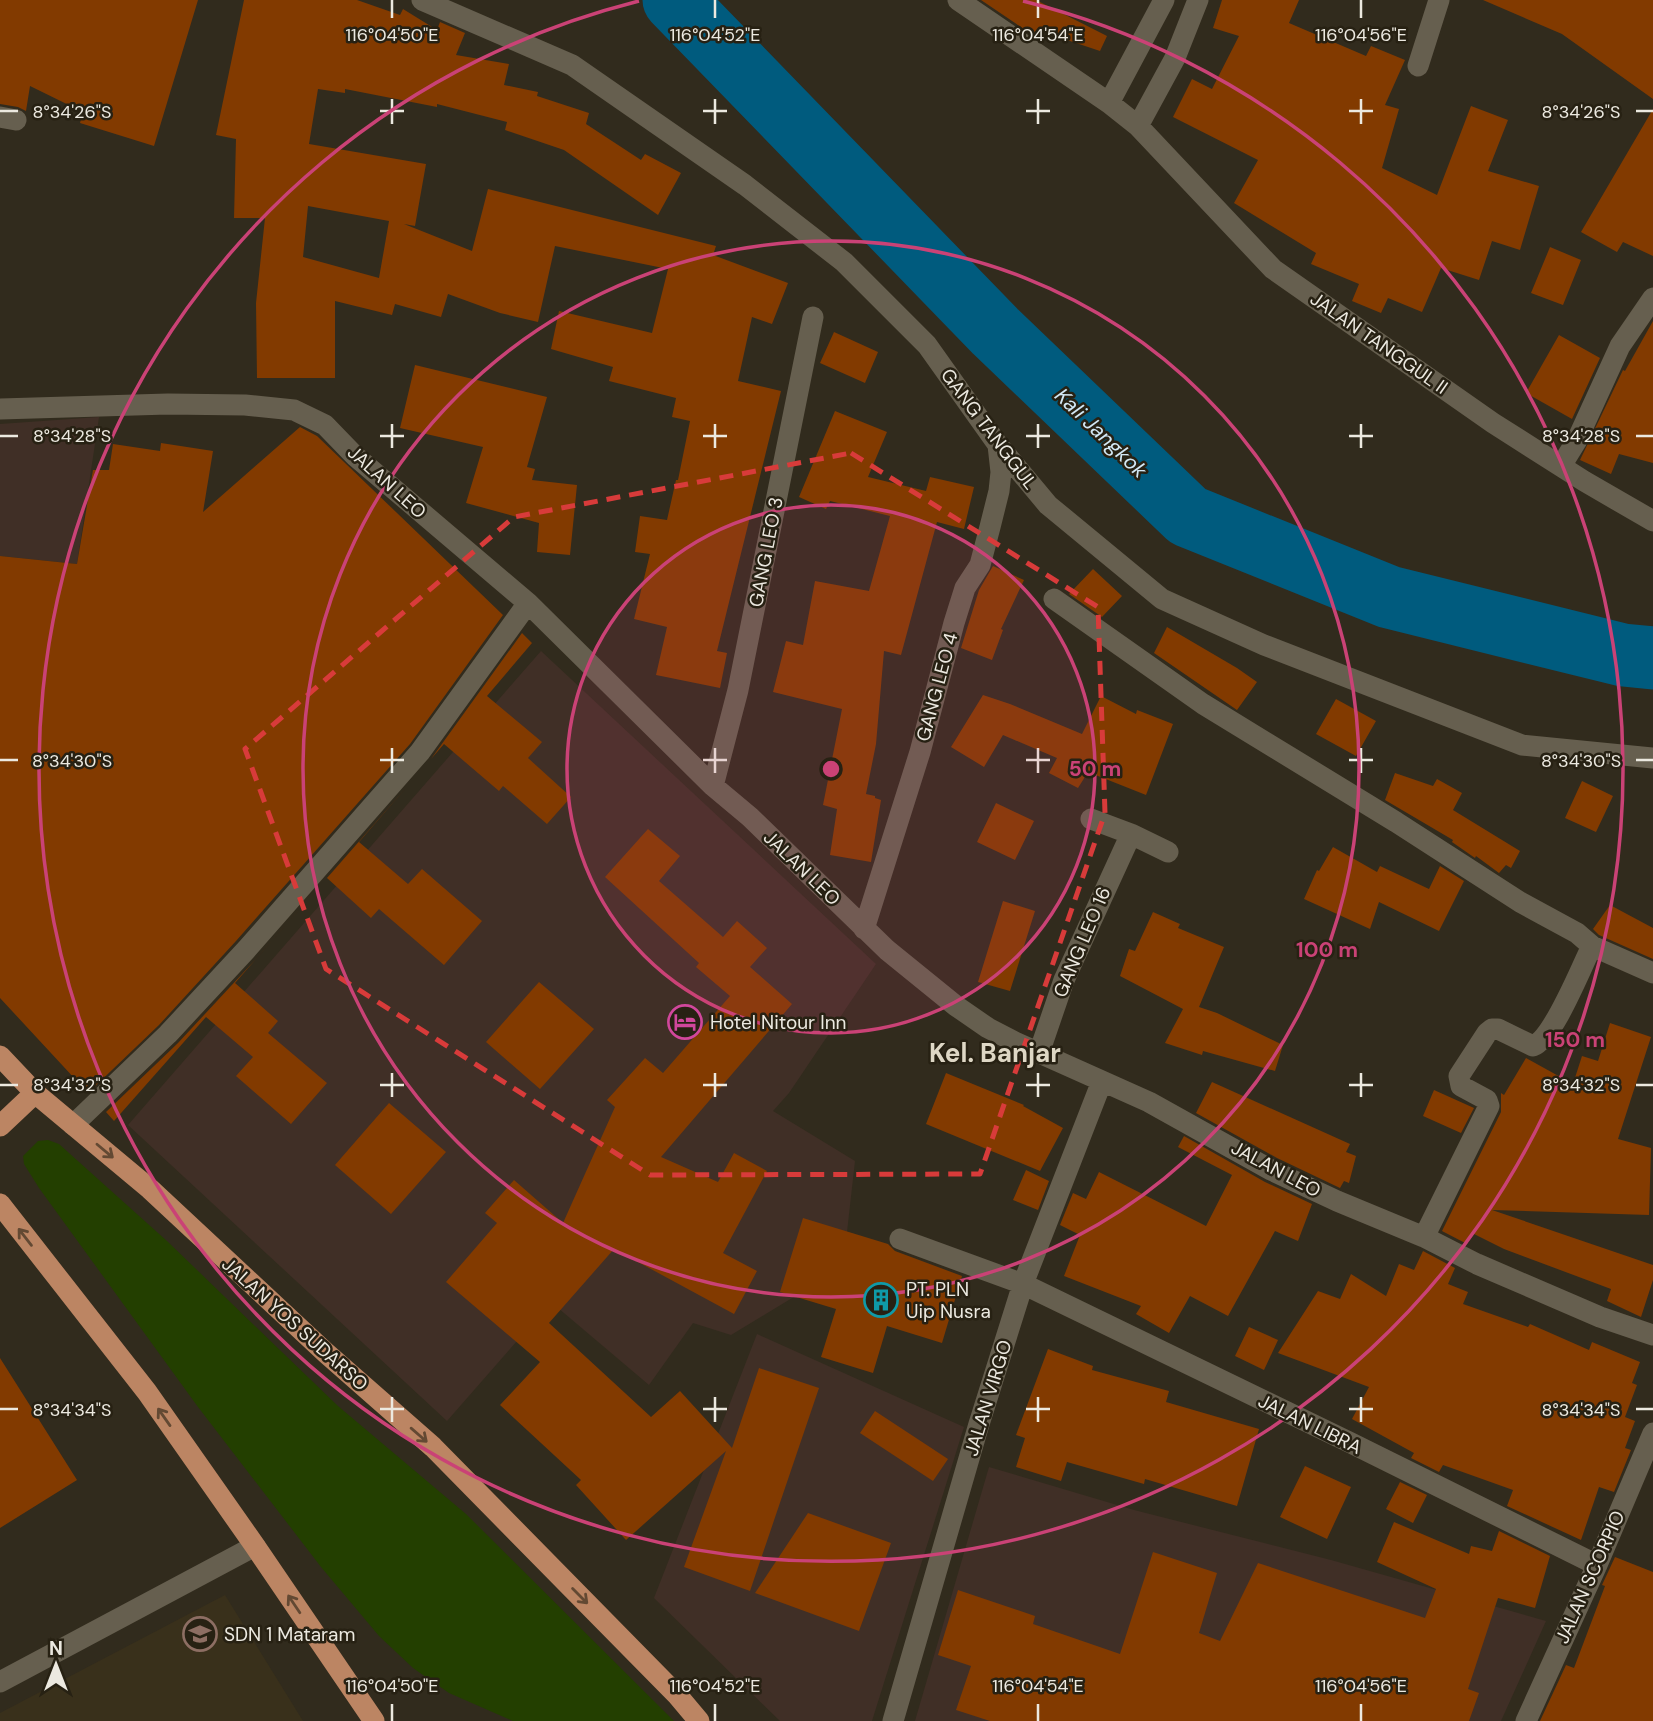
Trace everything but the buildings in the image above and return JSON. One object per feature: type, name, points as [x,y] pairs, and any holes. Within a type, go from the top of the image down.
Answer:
[{"type":"main road","name":"JALAN YOS SUDARSO","points":[[0,1056],[35,1093],[150,1189],[326,1353],[433,1447],[678,1696],[699,1721]]},
{"type":"main road","points":[[0,1126],[35,1093]]},
{"type":"main road","points":[[0,1204],[147,1392],[374,1721]]},
{"type":"street","name":"GANG TANGGUL","points":[[422,0],[572,65],[756,193],[844,262],[927,345],[998,445],[1048,505],[1162,599],[1264,645],[1522,745],[1653,758]]},
{"type":"street","name":"JALAN TANGGUL II","points":[[958,0],[1112,104],[1135,123],[1273,269],[1482,416],[1653,521]]},
{"type":"street","points":[[1112,104],[1164,0]]},
{"type":"street","points":[[1135,123],[1175,58],[1198,0]]},
{"type":"street","points":[[1418,66],[1439,0]]},
{"type":"street","points":[[1561,466],[1577,440],[1620,346],[1653,298]]},
{"type":"street","name":"GANG LEO 3","points":[[713,786],[738,690],[813,317]]},
{"type":"street","name":"JALAN LEO","points":[[0,409],[168,404],[245,405],[294,410],[325,425],[355,456],[528,603],[713,786],[750,817],[864,929],[956,1006],[988,1028],[1149,1102],[1271,1170],[1326,1196],[1600,1317],[1653,1335]]},
{"type":"street","name":"GANG LEO 4","points":[[864,929],[920,752],[965,588],[980,565],[999,491],[1001,472],[998,445]]},
{"type":"street","points":[[1054,599],[1203,704],[1385,815],[1520,902],[1577,933],[1592,946],[1653,973]]},
{"type":"street","points":[[73,1125],[168,1034],[246,950],[420,752],[528,603]]},
{"type":"street","points":[[1091,819],[1168,852]]},
{"type":"street","name":"GANG LEO 16","points":[[1039,1052],[1065,979],[1131,834]]},
{"type":"street","points":[[1424,1237],[1489,1106],[1487,1100],[1461,1086],[1459,1076],[1492,1029],[1498,1029],[1533,1045],[1543,1040],[1557,1019],[1592,946]]},
{"type":"street","name":"JALAN VIRGO","points":[[893,1721],[979,1424],[1023,1284],[1102,1081]]},
{"type":"street","name":"JALAN LIBRA","points":[[900,1240],[1023,1284],[1597,1565]]},
{"type":"street","name":"JALAN SCORPIO","points":[[1526,1721],[1653,1433]]},
{"type":"street","points":[[0,1682],[255,1546]]},
{"type":"highlighted area","points":[[851,453],[1098,607],[1105,813],[980,1174],[650,1175],[326,969],[245,749],[514,517]]},
{"type":"shaded area","points":[[99,417],[77,564],[0,556],[0,424]]},
{"type":"shaded area","points":[[541,651],[876,964],[789,1093],[773,1111],[855,1161],[846,1241],[802,1292],[731,1335],[693,1323],[649,1385],[551,1302],[447,1421],[128,1125]]},
{"type":"shaded area","points":[[757,1334],[964,1427],[872,1721],[780,1721],[654,1598]]},
{"type":"shaded area","points":[[989,1467],[1134,1510],[1331,1560],[1546,1621],[1501,1721],[915,1721]]},
{"type":"shaded area","name":"SDN 1 Mataram","points":[[225,1595],[303,1721],[0,1721],[0,1713]]},
{"type":"green space","points":[[48,1140],[59,1144],[167,1241],[338,1406],[466,1514],[674,1721],[513,1721],[449,1693],[413,1668],[379,1636],[321,1567],[198,1407],[39,1188],[24,1164],[23,1156],[38,1141]]},
{"type":"waterway","name":"Kali Jangkok","points":[[674,0],[995,331],[1188,516],[1389,597],[1623,655],[1653,658]]},
{"type":"place","name":"Hotel Nitour Inn","points":[[685,1022]]},
{"type":"place","name":"PT. PLN Uip Nusra","points":[[881,1300]]},
{"type":"place","name":"SDN 1 Mataram","points":[[200,1634]]},
{"type":"district","name":"Kel. Banjar","points":[[995,1053]]}]
